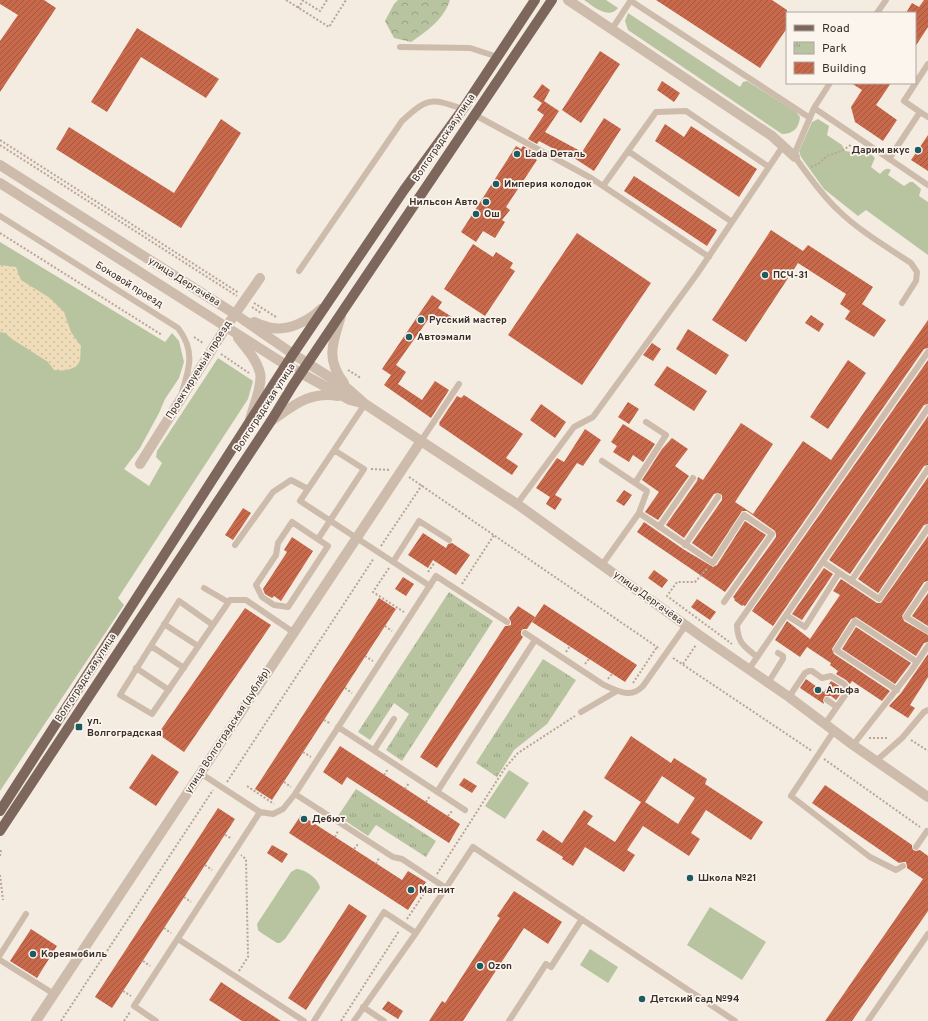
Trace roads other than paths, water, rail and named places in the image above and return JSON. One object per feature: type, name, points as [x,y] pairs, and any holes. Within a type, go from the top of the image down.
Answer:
[{"type":"main road","name":"Волгоградская улица","points":[[0,811],[293,354],[404,190],[463,109],[536,0]]},
{"type":"main road","name":"Волгоградская улица","points":[[0,831],[271,421],[301,373],[552,0]]},
{"type":"street","points":[[568,0],[772,136],[795,157]]},
{"type":"street","name":"улица Дергачёва","points":[[0,165],[238,316],[293,354],[309,363],[345,392]]},
{"type":"street","name":"улица Дергачёва","points":[[0,183],[286,365],[345,392],[365,404],[516,504],[928,797]]},
{"type":"street","name":"Проектируемый проезд","points":[[140,464],[177,406],[230,330],[245,300],[260,278]]},
{"type":"street","points":[[238,316],[273,328],[284,328],[308,320],[331,299]]},
{"type":"street","points":[[271,421],[310,397],[322,394],[345,392],[333,366],[332,357],[334,340],[343,311]]},
{"type":"street","points":[[230,330],[252,356],[260,373],[259,388],[248,425]]},
{"type":"street","name":"улица Волгоградская (дублёр)","points":[[36,1021],[293,632],[421,442]]},
{"type":"lane","points":[[612,29],[631,0],[810,118]]},
{"type":"lane","points":[[878,12],[886,0]]},
{"type":"lane","points":[[400,47],[470,48],[498,58]]},
{"type":"lane","points":[[916,82],[928,64]]},
{"type":"lane","points":[[829,84],[814,108],[796,150],[795,157],[838,211],[854,224],[911,263],[917,272],[916,281],[902,303]]},
{"type":"lane","points":[[915,84],[904,100],[928,117]]},
{"type":"lane","points":[[299,271],[402,120],[417,106],[432,100],[463,109]]},
{"type":"lane","points":[[814,108],[928,185]]},
{"type":"lane","points":[[603,186],[656,112],[686,111],[769,167]]},
{"type":"lane","points":[[889,159],[920,112]]},
{"type":"lane","points":[[475,115],[591,178],[709,257]]},
{"type":"lane","points":[[516,504],[574,428],[593,417],[709,257],[783,146]]},
{"type":"lane","points":[[628,151],[732,222]]},
{"type":"lane","name":"Боковой проезд","points":[[0,216],[178,328],[190,351],[187,375],[177,406]]},
{"type":"lane","points":[[757,657],[742,644],[738,636],[737,625],[928,352]]},
{"type":"lane","points":[[421,442],[459,384]]},
{"type":"lane","points":[[365,404],[300,502],[430,586]]},
{"type":"lane","points":[[749,669],[928,408]]},
{"type":"lane","points":[[635,483],[666,434],[646,422]]},
{"type":"lane","points":[[318,539],[364,469],[334,450]]},
{"type":"lane","points":[[602,461],[647,491],[639,512],[602,565]]},
{"type":"lane","points":[[851,581],[928,469]]},
{"type":"lane","points":[[659,526],[692,478]]},
{"type":"lane","points":[[235,545],[273,492],[291,480],[308,489]]},
{"type":"lane","points":[[685,545],[718,497]]},
{"type":"lane","points":[[639,512],[713,563],[744,515],[772,534],[724,602]]},
{"type":"lane","points":[[392,562],[419,521],[449,540]]},
{"type":"lane","points":[[292,522],[318,539],[328,546],[288,607],[274,605],[262,597],[256,585],[276,555],[278,543],[292,522]]},
{"type":"lane","points":[[823,562],[879,599],[928,528]]},
{"type":"lane","points":[[786,615],[805,627],[839,573]]},
{"type":"lane","points":[[200,773],[260,812],[273,814],[283,810],[336,726],[436,576],[507,622]]},
{"type":"lane","points":[[928,586],[906,617],[928,631]]},
{"type":"lane","points":[[204,588],[228,602]]},
{"type":"lane","points":[[213,625],[179,601],[120,695],[152,714],[184,668],[198,646],[213,625],[228,602],[230,600],[246,600],[293,632]]},
{"type":"lane","points":[[897,690],[836,650],[856,621],[917,662]]},
{"type":"lane","points":[[164,624],[198,646]]},
{"type":"lane","points":[[525,633],[604,685],[617,691],[633,694],[643,686],[686,625]]},
{"type":"lane","points":[[437,792],[535,640]]},
{"type":"lane","points":[[151,646],[184,668]]},
{"type":"lane","points":[[853,745],[897,690],[928,646]]},
{"type":"lane","points":[[768,683],[783,659],[782,655],[778,653]]},
{"type":"lane","points":[[136,668],[169,690]]},
{"type":"lane","points":[[789,697],[809,670],[822,678],[829,676],[833,677],[844,684],[847,688],[846,694],[825,724]]},
{"type":"lane","points":[[581,712],[617,691]]},
{"type":"lane","points":[[828,700],[837,707]]},
{"type":"lane","points":[[876,761],[902,738],[924,712],[928,710]]},
{"type":"lane","points":[[374,750],[394,718]]},
{"type":"lane","points":[[336,726],[465,810]]},
{"type":"lane","points":[[834,731],[791,796],[870,856],[896,870],[903,866]]},
{"type":"lane","points":[[294,791],[393,857],[402,859],[446,888]]},
{"type":"lane","points":[[156,1021],[134,1006],[260,812]]},
{"type":"lane","points":[[916,847],[927,831]]},
{"type":"lane","points":[[354,1021],[416,933],[473,847],[733,1020]]},
{"type":"lane","points":[[314,1021],[384,912],[416,933]]},
{"type":"lane","points":[[0,955],[26,914]]},
{"type":"lane","points":[[509,1021],[546,964],[551,967],[582,919]]},
{"type":"lane","points":[[868,1021],[928,934]]},
{"type":"lane","points":[[178,939],[304,1021]]},
{"type":"lane","points":[[0,960],[54,994]]},
{"type":"lane","points":[[363,1007],[384,1021]]},
{"type":"place","name":"Дарим вкус","points":[[918,150]]},
{"type":"place","name":"Lada Dеталь","points":[[517,154]]},
{"type":"place","name":"Империя колодок","points":[[496,184]]},
{"type":"place","name":"Нильсон Авто","points":[[486,202]]},
{"type":"place","name":"Ош","points":[[476,214]]},
{"type":"place","name":"ПСЧ-31","points":[[765,275]]},
{"type":"place","name":"Русский мастер","points":[[421,320]]},
{"type":"place","name":"Автоэмали","points":[[409,337]]},
{"type":"place","name":"Альфа","points":[[818,690]]},
{"type":"place","name":"ул. Волгоградская","points":[[79,727]]},
{"type":"place","name":"Дебют","points":[[304,819]]},
{"type":"place","name":"Школа №21","points":[[690,878]]},
{"type":"place","name":"Магнит","points":[[411,890]]},
{"type":"place","name":"Кореямобиль","points":[[33,954]]},
{"type":"place","name":"Ozon","points":[[480,966]]},
{"type":"place","name":"Детский сад №94","points":[[642,999]]}]
